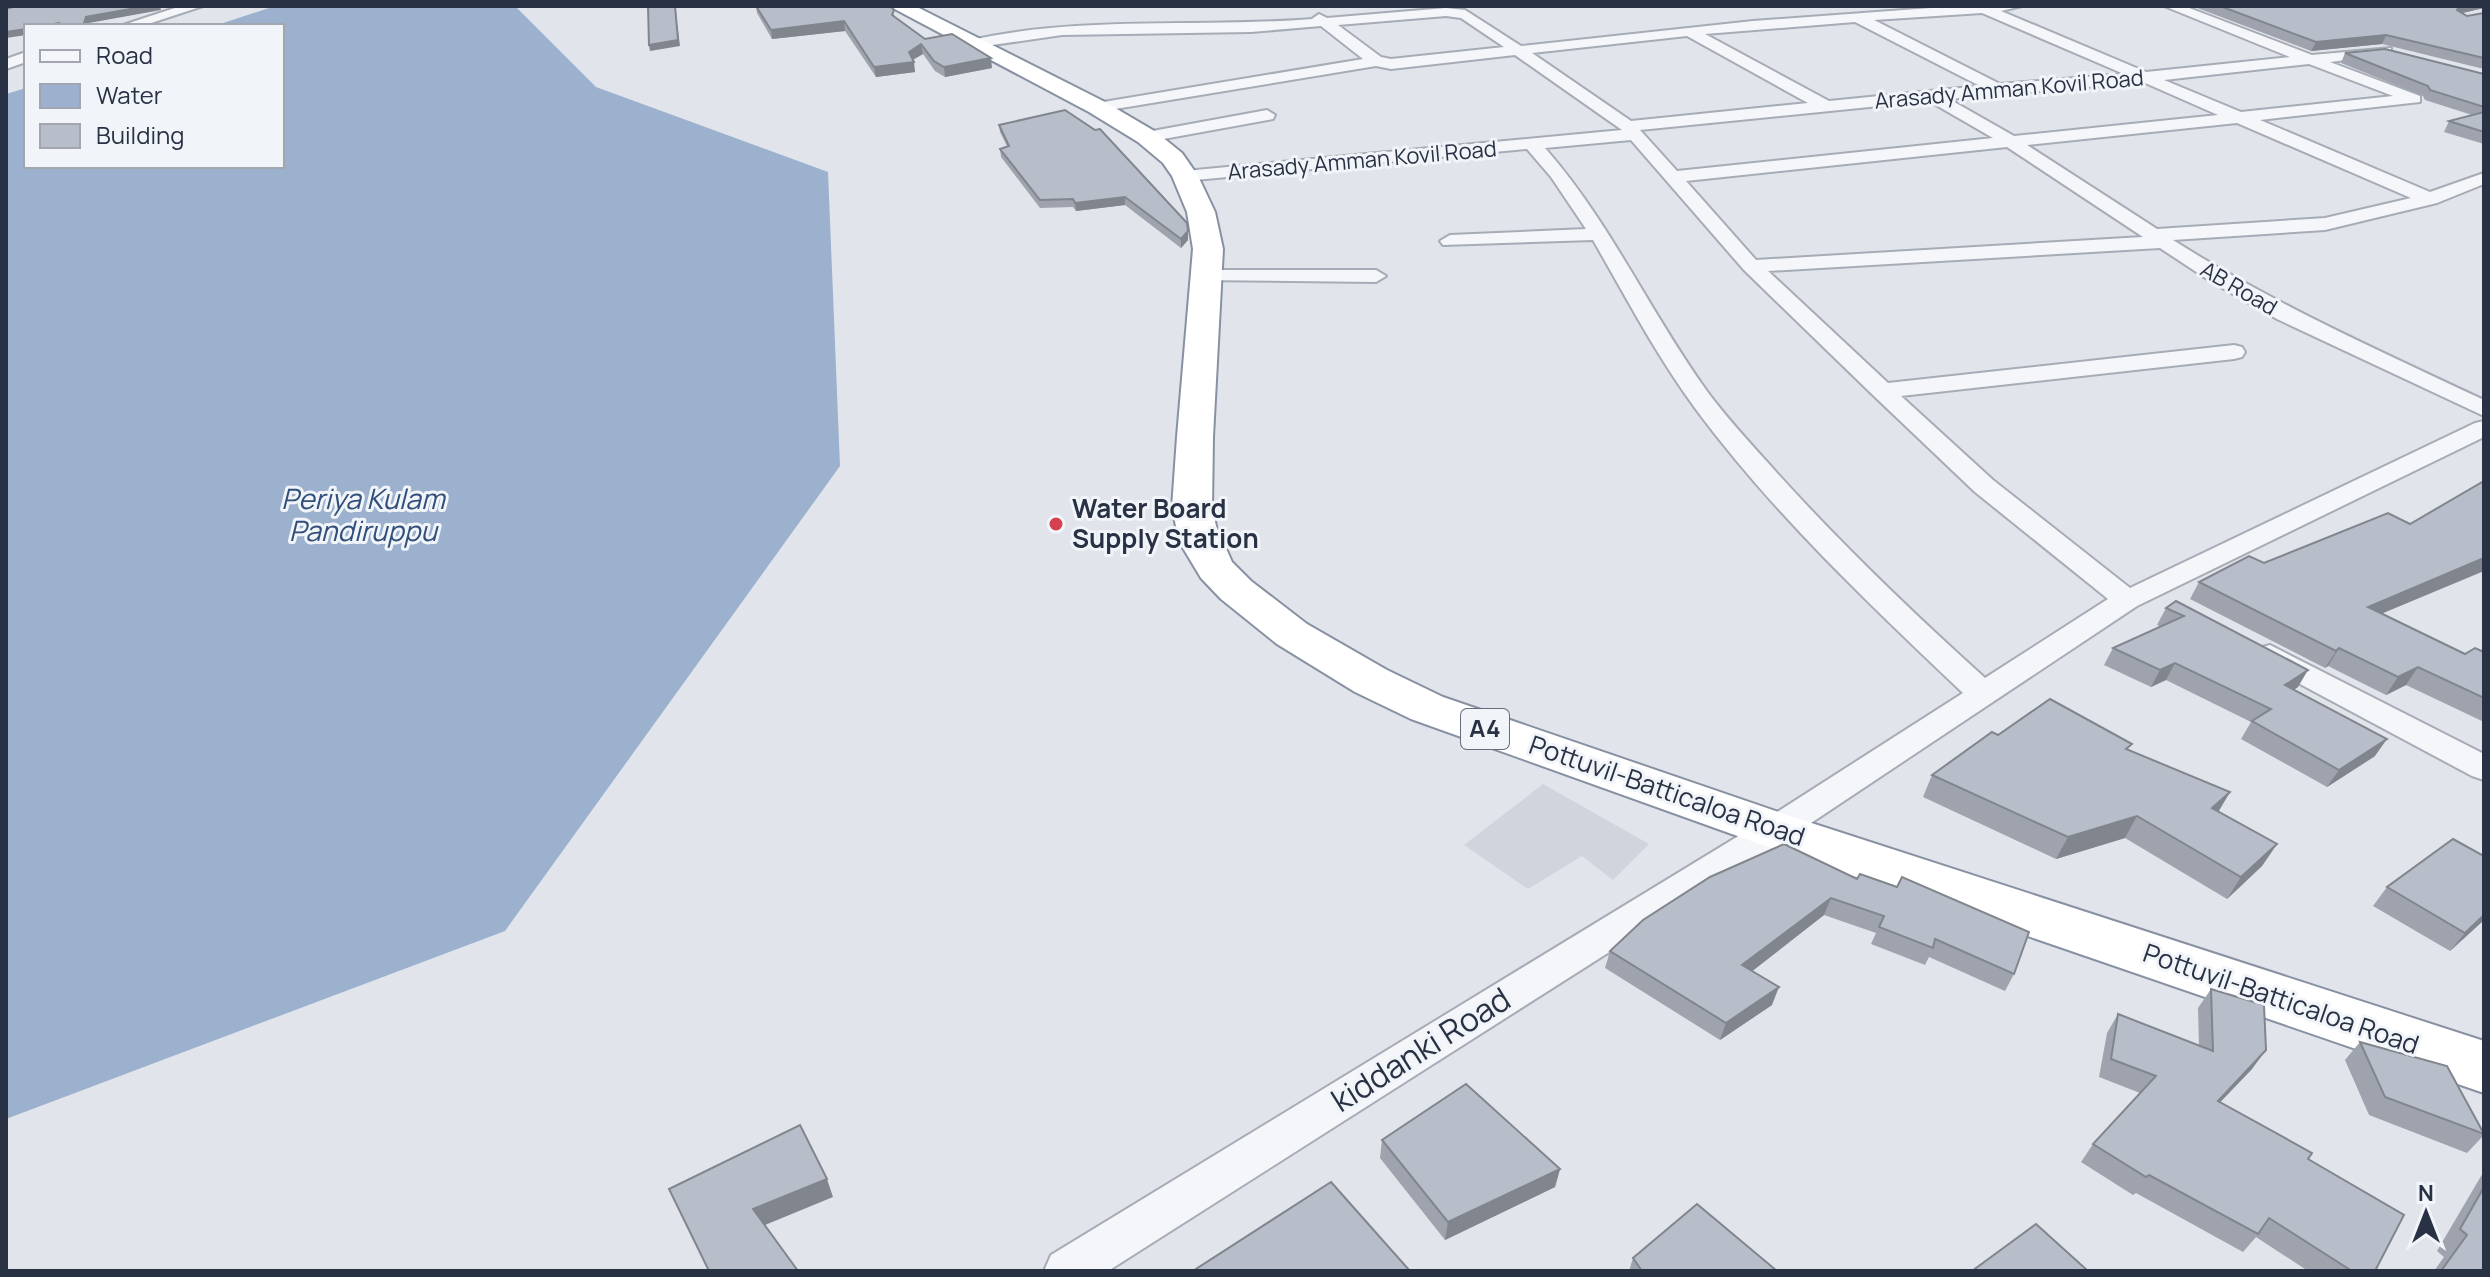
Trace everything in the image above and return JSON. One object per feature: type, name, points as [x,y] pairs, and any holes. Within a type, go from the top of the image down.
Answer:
[{"type":"highway","name":"Pottuvil-Batticaloa Road","points":[[899,6],[1097,107],[1147,137],[1173,158],[1185,176],[1201,212],[1208,249],[1192,508],[1203,548],[1216,569],[1274,621],[1328,657],[1427,708],[1775,830],[2484,1067]]},
{"type":"street","points":[[6,8],[23,6]]},
{"type":"street","points":[[134,24],[196,6]]},
{"type":"street","points":[[1308,6],[1324,24],[1376,61]]},
{"type":"street","points":[[1097,107],[1376,61],[1399,64],[1753,25],[2015,6]]},
{"type":"street","points":[[1674,177],[2414,99],[2171,6]]},
{"type":"street","points":[[1981,7],[2430,199]]},
{"type":"street","points":[[972,44],[1149,23],[1324,24],[1459,12],[1631,130],[1751,266],[1984,486],[2136,595],[2174,606]]},
{"type":"street","points":[[1733,12],[1753,25]]},
{"type":"street","points":[[1858,18],[1998,89]]},
{"type":"street","points":[[1690,32],[1824,105]]},
{"type":"street","name":"Arasady Amman Kovil Road","points":[[1185,176],[1532,144],[1824,105],[2394,52]]},
{"type":"street","name":"AB Road","points":[[1934,97],[2008,140],[2217,277],[2285,314],[2484,409]]},
{"type":"street","points":[[1147,137],[1267,115]]},
{"type":"street","points":[[1532,144],[1558,171],[1601,234],[1649,321],[1702,401],[1874,593],[1983,694]]},
{"type":"street","points":[[1751,266],[2325,224],[2430,199],[2484,178]]},
{"type":"street","points":[[1450,241],[1601,234]]},
{"type":"street","points":[[1206,276],[1376,276]]},
{"type":"street","points":[[1882,391],[2234,352]]},
{"type":"street","name":"kiddanki Road","points":[[1067,1271],[1775,830],[2136,595],[2484,428]]},
{"type":"street","points":[[2244,642],[2484,768]]},
{"type":"shaded area","points":[[1543,784],[1649,844],[1613,880],[1582,856],[1528,889],[1464,845]]},
{"type":"water","name":"Periya Kulam Pandiruppu","points":[[275,6],[515,6],[596,87],[828,172],[840,466],[505,931],[6,1119],[6,94],[24,89],[24,168],[284,168],[284,24],[220,24]]},
{"type":"building","points":[[16,6],[147,6],[86,17],[84,24],[24,24],[24,29],[6,32],[6,9]]},
{"type":"building","points":[[648,6],[675,6],[678,40],[649,45]]},
{"type":"building","points":[[756,6],[890,6],[894,10],[892,15],[925,39],[952,34],[991,58],[944,67],[934,61],[921,44],[909,52],[914,62],[874,67],[844,21],[771,30]]},
{"type":"building","points":[[2220,6],[2459,6],[2457,10],[2467,16],[2484,13],[2484,58],[2386,35],[2316,42]]},
{"type":"building","points":[[2385,49],[2484,74],[2484,107],[2430,90],[2428,86],[2345,53]]},
{"type":"building","points":[[1065,110],[1095,130],[1100,129],[1187,223],[1188,231],[1181,239],[1125,197],[1075,203],[1073,199],[1040,200],[1000,149],[1009,146],[999,125]]},
{"type":"building","points":[[2484,112],[2484,132],[2449,121]]},
{"type":"building","points":[[2484,481],[2484,558],[2368,607],[2465,654],[2475,648],[2484,652],[2484,698],[2418,667],[2398,677],[2339,648],[2336,651],[2199,582],[2249,556],[2264,563],[2388,513],[2410,524]]},
{"type":"building","points":[[2176,601],[2308,670],[2285,685],[2387,739],[2339,770],[2252,721],[2271,709],[2175,663],[2160,670],[2113,648],[2184,616],[2166,608]]},
{"type":"building","points":[[2050,699],[2132,744],[2126,749],[2230,792],[2212,808],[2277,844],[2241,877],[2137,816],[2068,837],[1932,775],[1992,732],[1998,735]]},
{"type":"building","points":[[2453,839],[2484,856],[2484,915],[2465,933],[2387,887]]},
{"type":"building","points":[[1784,844],[1857,879],[1860,874],[1897,887],[1902,877],[2029,932],[2014,974],[1935,939],[1933,948],[1879,927],[1884,916],[1831,898],[1742,965],[1779,987],[1726,1023],[1610,951],[1643,920],[1710,877]]},
{"type":"building","points":[[2211,989],[2264,1005],[2266,1050],[2218,1101],[2312,1153],[2308,1159],[2404,1215],[2375,1271],[2352,1271],[2269,1218],[2258,1234],[2149,1175],[2146,1177],[2093,1144],[2156,1076],[2111,1059],[2118,1014],[2213,1051]]},
{"type":"building","points":[[2360,1042],[2447,1066],[2484,1134],[2385,1097]]},
{"type":"building","points":[[1466,1084],[1560,1169],[1448,1222],[1382,1140]]},
{"type":"building","points":[[800,1125],[827,1179],[753,1209],[798,1271],[709,1271],[669,1189]]},
{"type":"building","points":[[1331,1182],[1410,1271],[1196,1269]]},
{"type":"building","points":[[2484,1187],[2484,1271],[2441,1271],[2467,1235],[2460,1229]]},
{"type":"building","points":[[1697,1204],[1777,1271],[1642,1271],[1633,1258]]},
{"type":"building","points":[[2036,1224],[2088,1271],[1972,1271]]},
{"type":"place","name":"Water Board Supply Station","points":[[1056,524]]}]
